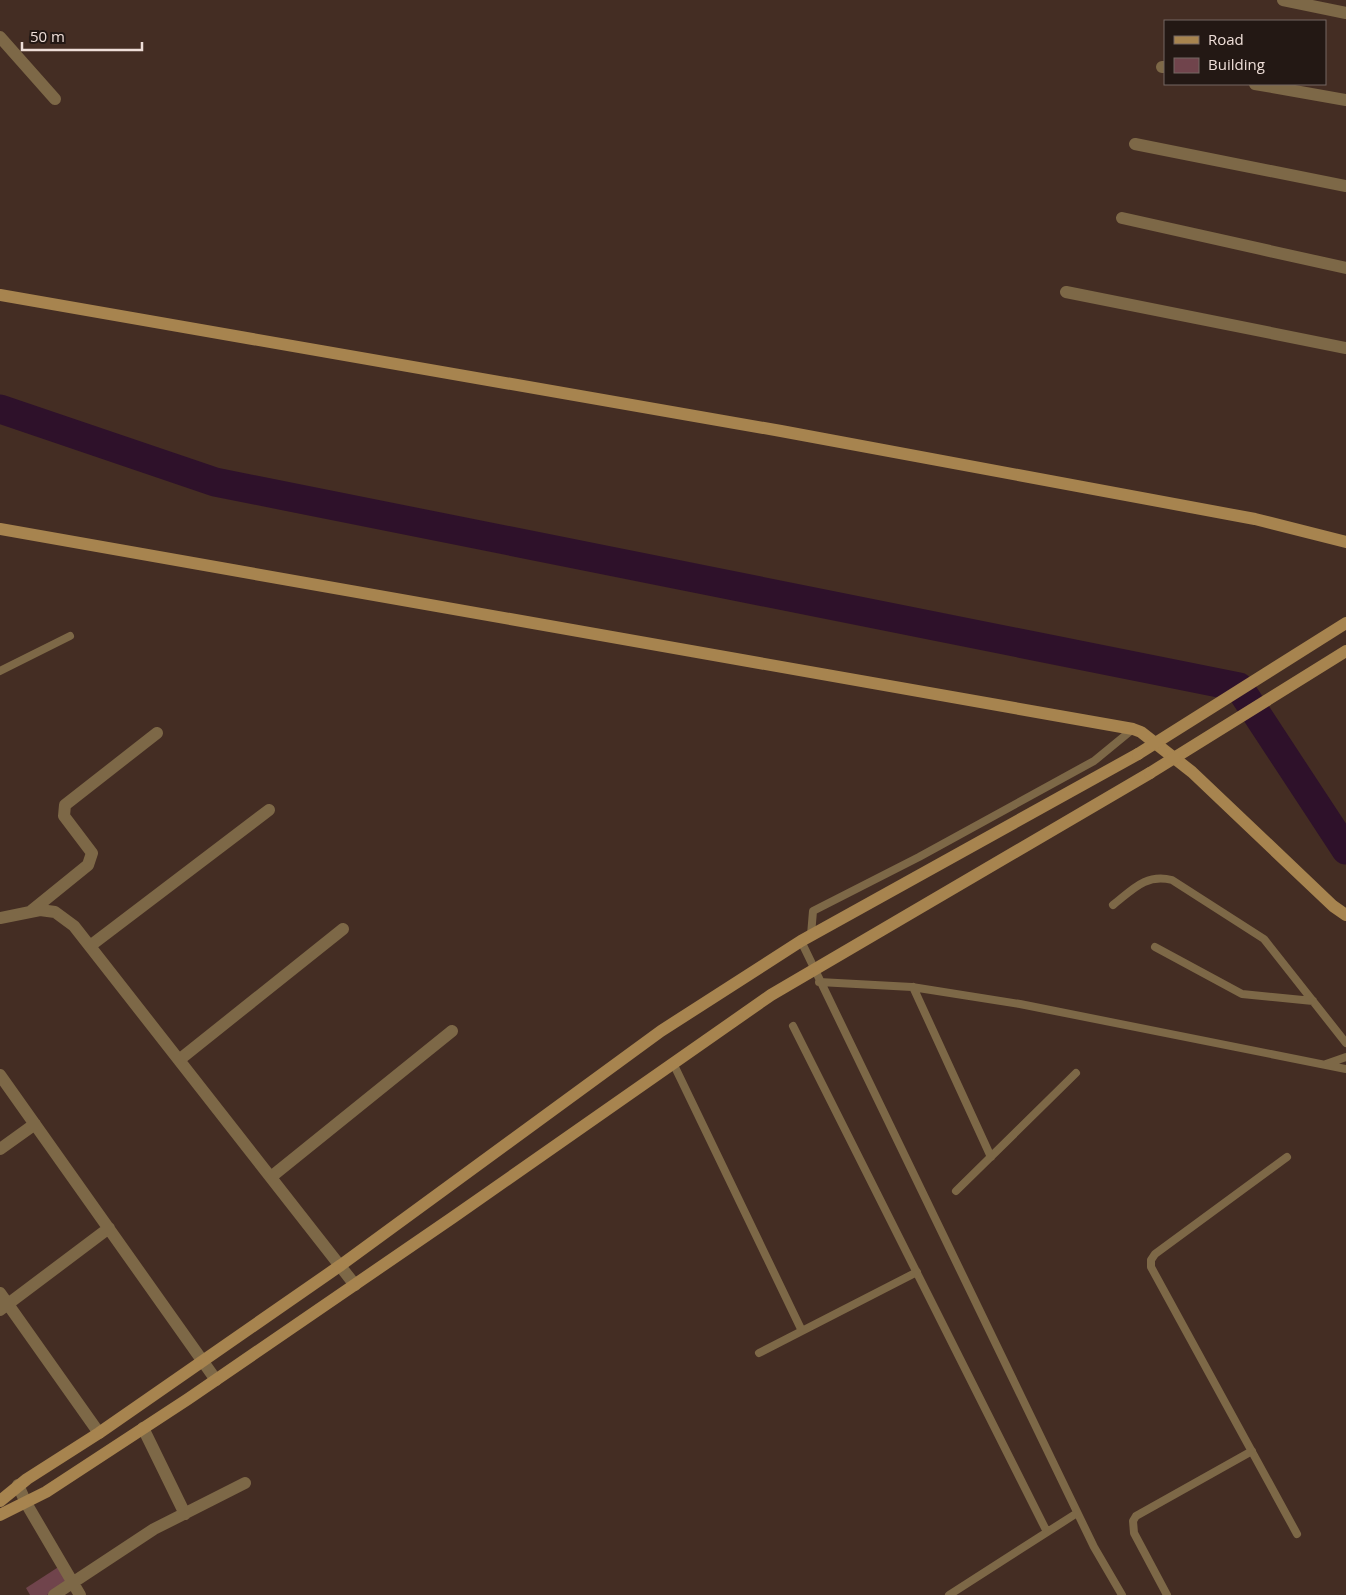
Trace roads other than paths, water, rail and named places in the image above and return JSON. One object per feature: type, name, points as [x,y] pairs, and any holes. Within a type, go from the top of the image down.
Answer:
[{"type":"street","points":[[1283,0],[1346,13]]},
{"type":"street","points":[[0,36],[54,100]]},
{"type":"street","points":[[1261,85],[1346,100]]},
{"type":"street","points":[[1135,144],[1346,186]]},
{"type":"street","points":[[1122,218],[1346,268]]},
{"type":"street","points":[[1066,292],[1346,348]]},
{"type":"street","points":[[0,295],[781,431],[1255,519],[1346,542]]},
{"type":"street","points":[[0,529],[1133,729],[1141,732],[1192,772],[1333,906],[1346,915]]},
{"type":"street","points":[[0,1501],[18,1485],[99,1433],[341,1265],[661,1031],[806,938],[1138,754],[1346,623]]},
{"type":"street","points":[[0,1516],[26,1503],[216,1380],[771,995],[1150,773],[1346,651]]},
{"type":"street","points":[[28,914],[88,864],[92,858],[92,853],[64,816],[65,805],[157,733]]},
{"type":"street","points":[[90,946],[269,810]]},
{"type":"street","points":[[0,919],[40,910],[55,912],[74,926],[355,1285]]},
{"type":"street","points":[[179,1060],[343,929]]},
{"type":"street","points":[[271,1176],[452,1031]]},
{"type":"street","points":[[0,1075],[216,1380]]},
{"type":"street","points":[[0,1149],[35,1124]]},
{"type":"street","points":[[4,1307],[109,1228]]},
{"type":"street","points":[[0,1293],[4,1307],[99,1433]]},
{"type":"street","points":[[143,1428],[185,1514]]},
{"type":"street","points":[[54,1595],[154,1530],[245,1483]]},
{"type":"street","points":[[18,1485],[26,1503],[80,1595]]},
{"type":"lane","points":[[0,671],[70,636]]},
{"type":"lane","points":[[1122,1595],[1097,1554],[813,970],[806,938],[813,911],[919,857],[1094,761],[1133,729]]},
{"type":"lane","points":[[1113,905],[1148,879],[1160,876],[1172,880],[1264,939],[1346,1043]]},
{"type":"lane","points":[[1155,948],[1242,994],[1313,1001]]},
{"type":"lane","points":[[819,982],[913,987],[1037,1007],[1346,1069]]},
{"type":"lane","points":[[913,987],[991,1157]]},
{"type":"lane","points":[[793,1026],[1047,1532]]},
{"type":"lane","points":[[1324,1064],[1346,1057]]},
{"type":"lane","points":[[673,1063],[802,1330]]},
{"type":"lane","points":[[956,1191],[1076,1073]]},
{"type":"lane","points":[[1287,1157],[1155,1254],[1151,1260],[1154,1275],[1297,1534]]},
{"type":"lane","points":[[759,1353],[916,1272]]},
{"type":"lane","points":[[1167,1595],[1134,1534],[1132,1521],[1136,1516],[1252,1451]]},
{"type":"lane","points":[[948,1595],[1077,1513]]},
{"type":"waterway","points":[[0,409],[215,482],[1239,687],[1346,850]]}]
